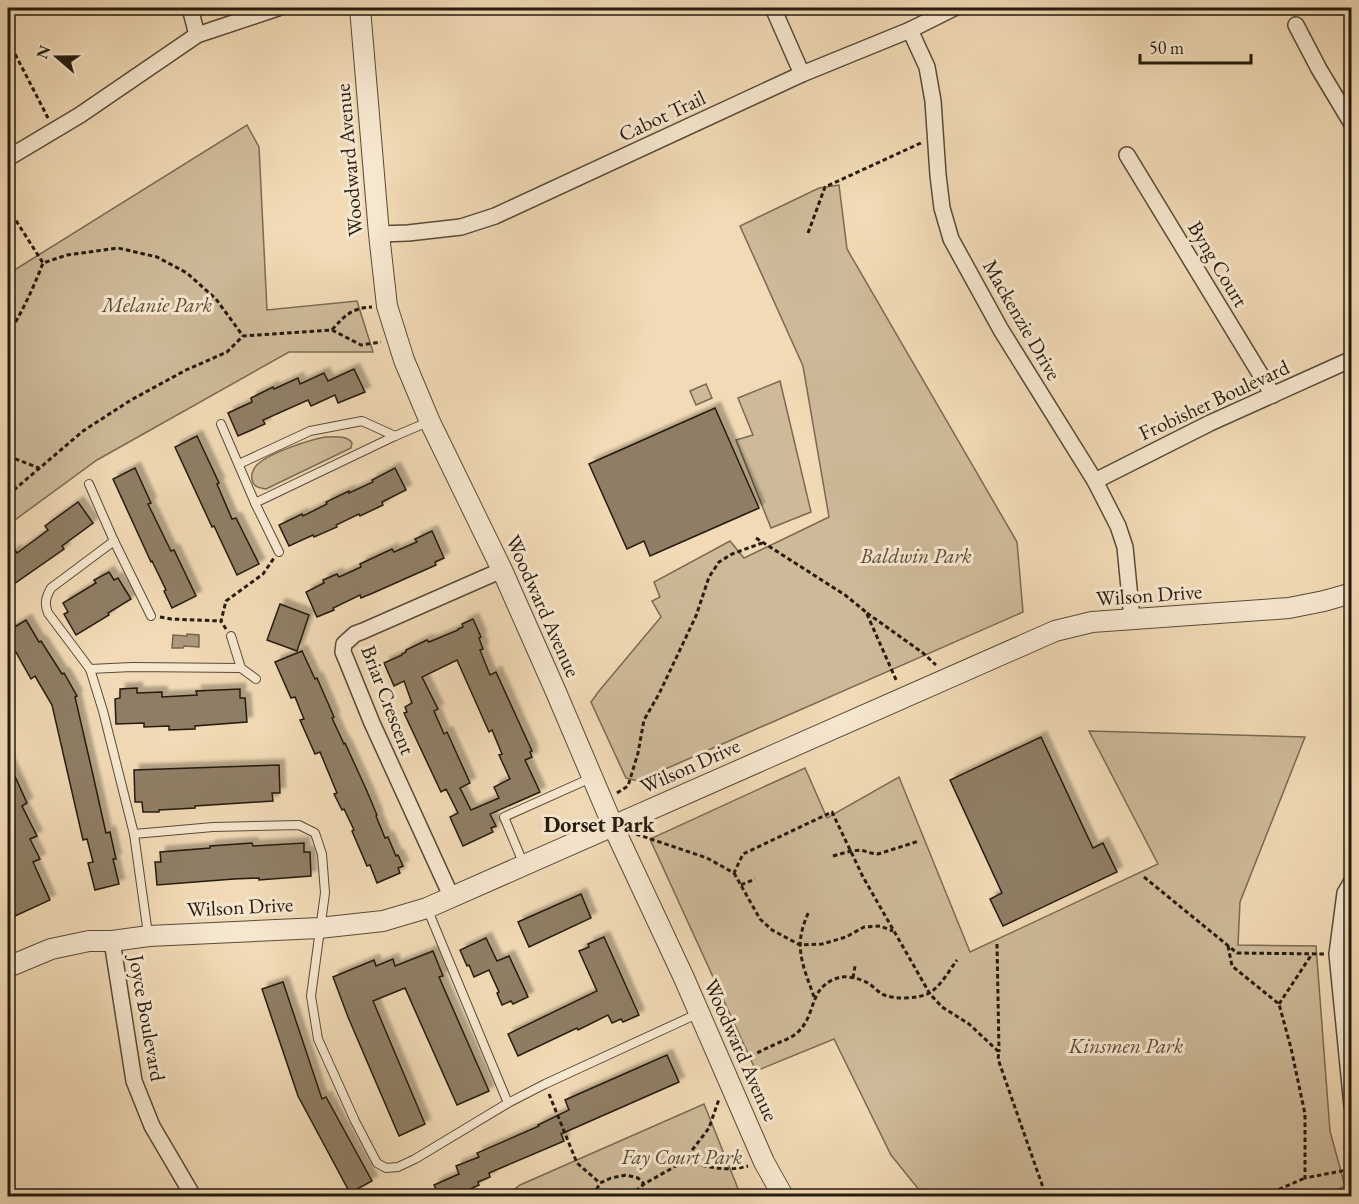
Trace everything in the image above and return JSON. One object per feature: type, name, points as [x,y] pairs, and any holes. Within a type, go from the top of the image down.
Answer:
[{"type":"street","points":[[189,8],[197,35]]},
{"type":"street","points":[[8,158],[80,115],[197,35],[278,8]]},
{"type":"street","name":"Woodward Avenue","points":[[360,8],[387,306],[404,360],[430,422],[502,570],[613,826],[764,1161],[783,1197]]},
{"type":"street","points":[[773,8],[802,74]]},
{"type":"street","name":"Cabot Trail","points":[[379,234],[461,227],[495,216],[802,74],[910,30],[954,8]]},
{"type":"street","points":[[1296,25],[1352,124]]},
{"type":"street","name":"Mackenzie Drive","points":[[910,30],[927,67],[933,101],[942,208],[951,239],[1001,330],[1095,481],[1118,526],[1125,547],[1132,619]]},
{"type":"street","name":"Byng Court","points":[[1127,155],[1273,395]]},
{"type":"street","name":"Frobisher Boulevard","points":[[1095,481],[1210,423],[1352,359]]},
{"type":"street","name":"Briar Crescent","points":[[452,898],[372,723],[343,652],[344,644],[355,634],[502,570]]},
{"type":"street","name":"Wilson Drive","points":[[8,967],[51,949],[89,941],[320,928],[383,921],[452,898],[1055,631],[1092,622],[1289,608],[1352,593]]},
{"type":"street","points":[[1352,881],[1345,893],[1337,954],[1348,1042],[1352,1106]]},
{"type":"street","name":"Joyce Boulevard","points":[[112,941],[134,1081],[152,1125],[193,1197]]},
{"type":"lane","points":[[238,464],[309,431],[362,421],[395,436]]},
{"type":"lane","points":[[255,503],[395,436],[430,422]]},
{"type":"lane","points":[[221,424],[279,552]]},
{"type":"lane","points":[[89,484],[151,616]]},
{"type":"lane","points":[[114,541],[51,588],[45,604],[48,613],[90,669],[134,834],[148,936]]},
{"type":"lane","points":[[231,636],[241,668]]},
{"type":"lane","points":[[90,669],[241,668],[256,679]]},
{"type":"lane","points":[[524,866],[504,817],[592,777]]},
{"type":"lane","points":[[134,834],[213,827],[299,825],[315,833],[322,854],[325,892],[311,996],[318,1039],[377,1163],[386,1168],[398,1167],[415,1159],[508,1103],[545,1084],[699,1014]]},
{"type":"lane","points":[[427,908],[508,1103]]},
{"type":"path","points":[[8,41],[54,130]]},
{"type":"path","points":[[808,233],[825,186],[935,136]]},
{"type":"path","points":[[8,208],[43,263]]},
{"type":"path","points":[[43,263],[67,255],[118,248],[157,257],[187,273],[216,299],[243,336]]},
{"type":"path","points":[[8,335],[30,296],[43,263]]},
{"type":"path","points":[[332,330],[345,315],[361,307],[387,306]]},
{"type":"path","points":[[8,495],[83,431],[131,400],[186,370],[227,352],[243,336],[332,330],[361,345],[397,340]]},
{"type":"path","points":[[8,456],[39,468]]},
{"type":"path","points":[[756,538],[845,595],[923,653],[950,678]]},
{"type":"path","points":[[603,801],[628,786],[638,753],[644,720],[696,616],[709,577],[719,562],[732,554],[762,543]]},
{"type":"path","points":[[231,636],[221,621],[226,601],[263,574],[279,552]]},
{"type":"path","points":[[866,612],[904,697]]},
{"type":"path","points":[[151,616],[221,621]]},
{"type":"path","points":[[734,873],[743,854],[832,812],[863,876],[930,994],[942,1007],[969,1024],[999,1052]]},
{"type":"path","points":[[613,826],[707,858],[734,873],[760,920],[772,930],[800,945],[822,945],[846,937],[864,927],[879,926],[894,931]]},
{"type":"path","points":[[833,856],[861,850],[878,854],[919,841]]},
{"type":"path","points":[[1144,877],[1237,953],[1337,954]]},
{"type":"path","points":[[741,885],[754,879]]},
{"type":"path","points":[[630,1197],[644,1184],[683,1162],[709,1128],[728,1077],[751,1055],[797,1034],[806,1022],[812,1010],[814,997],[801,959],[800,945],[808,913]]},
{"type":"path","points":[[998,944],[998,1059],[1046,1197]]},
{"type":"path","points":[[1228,946],[1232,966],[1279,1004],[1305,1114],[1305,1178]]},
{"type":"path","points":[[1279,1004],[1312,954]]},
{"type":"path","points":[[814,997],[825,984],[843,977],[866,982],[881,994],[890,997],[901,999],[930,994],[957,960]]},
{"type":"path","points":[[853,978],[855,966]]},
{"type":"path","points":[[545,1084],[577,1163],[600,1183]]},
{"type":"path","points":[[683,1162],[733,1170],[764,1161]]},
{"type":"path","points":[[1266,1197],[1305,1178],[1352,1169]]},
{"type":"path","points":[[593,1197],[600,1183],[611,1178],[626,1175],[638,1178],[644,1184]]},
{"type":"green space","name":"Melanie Park","points":[[247,125],[259,147],[267,310],[357,301],[373,352],[289,352],[97,460],[8,525],[8,274]]},
{"type":"green space","name":"Baldwin Park","points":[[839,185],[847,249],[1017,542],[1023,612],[638,781],[626,778],[591,702],[661,617],[652,601],[660,597],[654,582],[730,541],[744,558],[829,517],[803,366],[740,226],[819,188]]},
{"type":"green space","points":[[780,381],[811,512],[771,528],[736,440],[753,435],[738,398]]},
{"type":"green space","points":[[706,384],[712,398],[696,405],[690,391]]},
{"type":"green space","points":[[325,437],[350,440],[351,448],[266,489],[254,484],[252,472],[261,461],[288,448]]},
{"type":"green space","name":"Kinsmen Park","points":[[1089,731],[1305,737],[1240,902],[1238,945],[1316,946],[1330,1131],[1345,1186],[1323,1196],[924,1196],[891,1155],[834,1039],[756,1071],[650,839],[805,768],[827,818],[899,777],[970,952],[1158,864]]},
{"type":"green space","name":"Fay Court Park","points":[[704,1104],[739,1191],[727,1196],[506,1196],[520,1185]]},
{"type":"shaded area","points":[[187,634],[199,635],[199,647],[172,648],[173,635],[187,636]]},
{"type":"building","points":[[354,369],[365,392],[338,403],[335,395],[311,406],[308,400],[263,420],[265,424],[238,436],[228,413],[252,402],[251,398],[298,378],[300,384],[324,373],[328,381]]},
{"type":"building","points":[[715,408],[759,508],[650,556],[644,541],[627,549],[589,464]]},
{"type":"building","points":[[197,436],[219,483],[217,484],[232,519],[236,518],[259,564],[237,575],[175,447]]},
{"type":"building","points":[[135,468],[151,503],[148,504],[196,596],[172,608],[164,591],[166,590],[113,479]]},
{"type":"building","points":[[395,468],[406,490],[382,502],[383,505],[289,546],[279,525],[373,482],[372,480]]},
{"type":"building","points":[[78,502],[93,523],[62,546],[64,549],[8,588],[8,556],[15,550],[17,553],[48,530],[45,526]]},
{"type":"building","points":[[432,531],[444,558],[435,562],[436,565],[361,598],[360,595],[317,617],[306,592],[324,583],[323,580],[337,574],[339,577],[392,549],[394,552],[417,542],[415,539]]},
{"type":"building","points":[[109,572],[114,580],[118,578],[131,599],[76,635],[64,614],[68,612],[63,603],[96,583],[94,580]]},
{"type":"building","points":[[280,604],[309,615],[297,651],[267,640]]},
{"type":"building","points":[[473,619],[481,637],[479,638],[483,649],[480,650],[490,675],[496,672],[532,751],[530,752],[532,757],[525,760],[540,792],[490,814],[496,826],[491,828],[493,832],[463,846],[450,817],[458,813],[446,789],[441,792],[404,713],[407,712],[405,707],[412,703],[404,681],[394,686],[384,663],[427,640],[429,642],[458,630],[463,627],[462,624]],"holes":[[[457,660],[489,732],[492,730],[502,754],[499,755],[510,779],[494,787],[499,798],[471,810],[460,788],[470,783],[447,732],[444,734],[434,711],[438,709],[422,677]]]},
{"type":"building","points":[[26,620],[39,642],[41,641],[62,674],[64,673],[77,696],[75,697],[106,833],[110,832],[119,884],[95,890],[88,863],[93,862],[87,839],[83,840],[52,705],[35,676],[31,679],[8,638],[8,631]]},
{"type":"building","points":[[302,651],[315,679],[317,678],[334,717],[332,718],[366,789],[385,838],[388,837],[403,866],[398,868],[400,873],[377,883],[370,865],[367,866],[344,809],[342,810],[334,794],[337,793],[320,752],[315,754],[300,720],[304,719],[295,697],[291,698],[275,662]]},
{"type":"building","points":[[137,688],[137,693],[162,692],[162,697],[197,695],[196,691],[240,689],[240,698],[245,698],[247,722],[169,730],[169,726],[144,727],[144,723],[116,724],[115,699],[120,698],[120,689]]},
{"type":"building","points":[[1041,737],[1093,848],[1103,843],[1117,872],[1003,926],[990,899],[1002,893],[950,780]]},
{"type":"building","points":[[8,761],[27,803],[22,806],[37,836],[30,839],[40,859],[33,862],[50,900],[15,916],[8,901]]},
{"type":"building","points":[[279,765],[280,793],[272,793],[273,801],[195,806],[195,808],[159,810],[159,812],[143,812],[142,802],[135,802],[134,770]]},
{"type":"building","points":[[252,843],[253,846],[304,843],[304,852],[310,852],[311,876],[157,885],[155,862],[161,862],[160,852]]},
{"type":"building","points":[[581,894],[591,918],[529,947],[518,922]]},
{"type":"building","points":[[604,937],[639,1015],[623,1022],[621,1019],[612,1023],[608,1015],[518,1056],[508,1034],[597,991],[579,951]]},
{"type":"building","points":[[486,938],[497,961],[509,956],[528,997],[513,1004],[511,1001],[502,1005],[489,970],[474,977],[460,950]]},
{"type":"building","points":[[433,951],[443,976],[439,977],[489,1091],[457,1105],[405,988],[373,1001],[425,1124],[399,1136],[333,977],[374,960],[376,966],[393,959],[395,966]]},
{"type":"building","points":[[283,982],[322,1099],[326,1097],[372,1181],[350,1193],[298,1096],[262,989]]},
{"type":"building","points":[[667,1055],[679,1082],[561,1134],[564,1141],[489,1173],[490,1177],[478,1182],[479,1185],[453,1197],[439,1197],[434,1185],[459,1174],[456,1166],[479,1157],[477,1153],[569,1110],[565,1100]]},
{"type":"district","name":"Dorset Park","points":[[599,824]]}]
